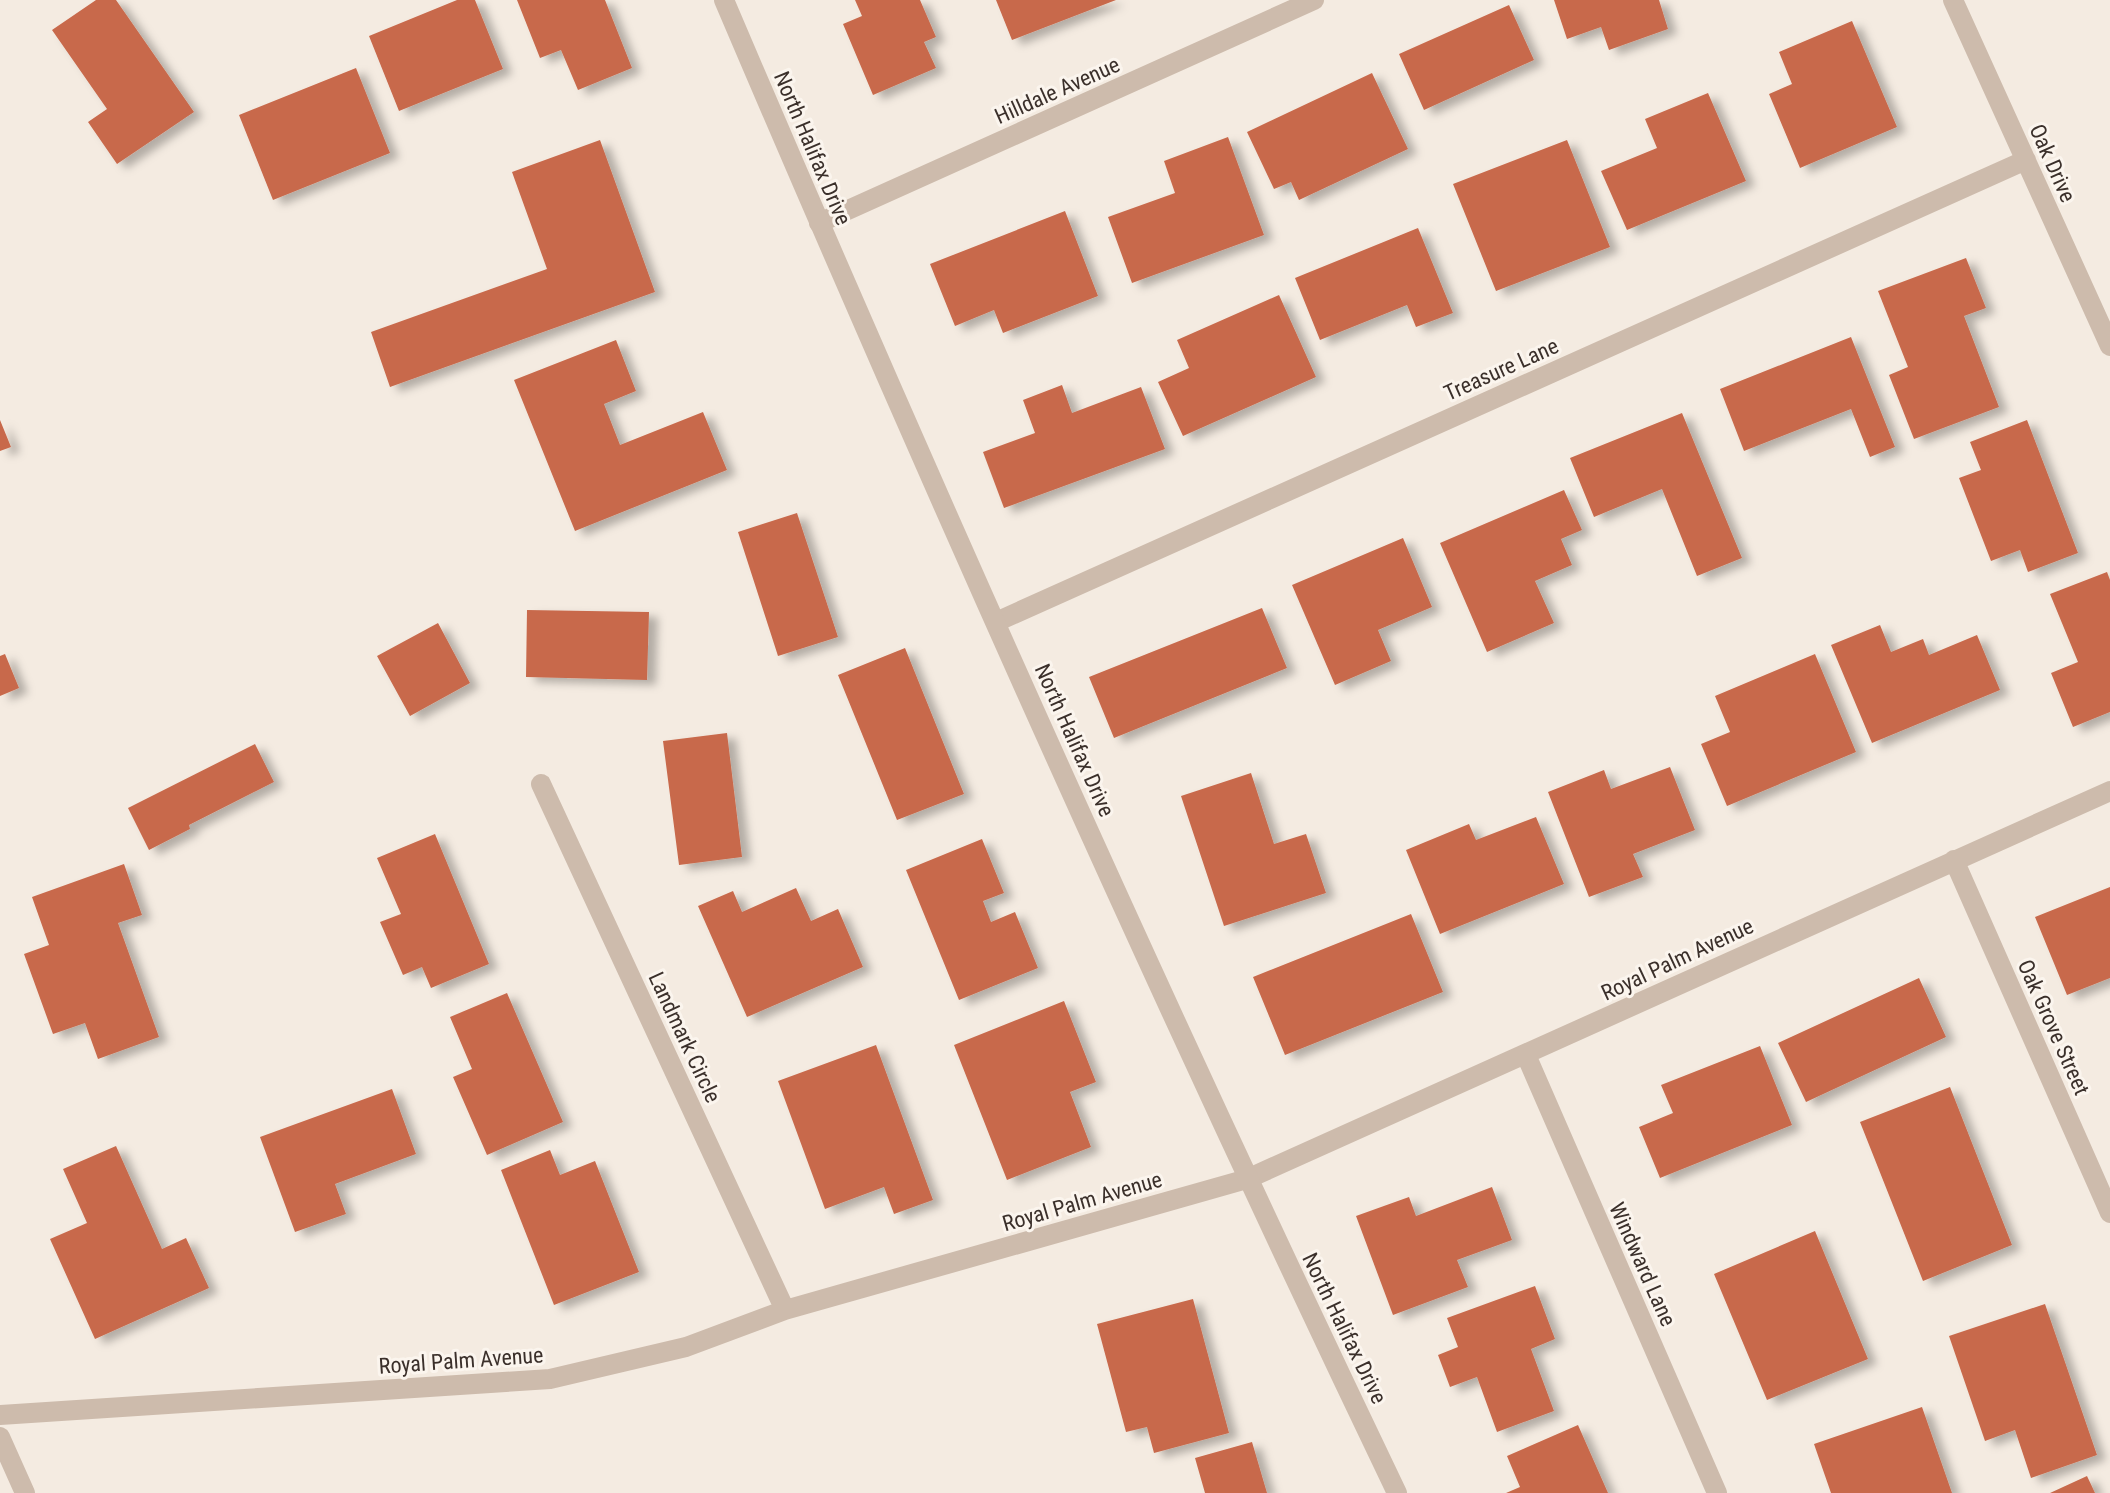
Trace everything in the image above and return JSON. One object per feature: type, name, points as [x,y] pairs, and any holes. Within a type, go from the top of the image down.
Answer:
[{"type":"street","name":"North Halifax Drive","points":[[724,0],[819,223],[1247,1179],[1397,1493]]},
{"type":"street","name":"Hilldale Avenue","points":[[819,223],[1314,0]]},
{"type":"street","name":"Oak Drive","points":[[1953,0],[2110,346]]},
{"type":"street","name":"Treasure Lane","points":[[996,622],[2026,160]]},
{"type":"street","name":"Landmark Circle","points":[[541,784],[785,1310]]},
{"type":"street","name":"Royal Palm Avenue","points":[[0,1415],[550,1379],[686,1347],[785,1310],[1247,1179],[2110,791]]},
{"type":"street","name":"Oak Grove Street","points":[[1954,860],[2110,1213]]},
{"type":"street","name":"Windward Lane","points":[[1526,1055],[1717,1493]]},
{"type":"street","points":[[0,1437],[25,1493]]},
{"type":"building","points":[[96,0],[116,0],[194,112],[117,164],[88,122],[107,109],[52,30]]},
{"type":"building","points":[[457,0],[475,0],[503,69],[399,111],[369,36]]},
{"type":"building","points":[[517,0],[605,0],[632,68],[578,90],[561,50],[540,58]]},
{"type":"building","points":[[855,0],[920,0],[936,37],[924,42],[936,68],[873,95],[843,24],[862,16]]},
{"type":"building","points":[[996,0],[1116,0],[1012,40]]},
{"type":"building","points":[[1554,0],[1659,0],[1668,29],[1609,50],[1601,27],[1567,39]]},
{"type":"building","points":[[1509,5],[1534,60],[1424,110],[1399,54]]},
{"type":"building","points":[[1852,21],[1897,127],[1800,168],[1769,94],[1792,84],[1779,52]]},
{"type":"building","points":[[356,68],[390,153],[273,200],[239,115]]},
{"type":"building","points":[[1372,73],[1408,149],[1299,200],[1291,182],[1274,189],[1247,132]]},
{"type":"building","points":[[1708,93],[1746,181],[1627,230],[1601,171],[1657,148],[1645,119]]},
{"type":"building","points":[[1228,137],[1264,235],[1132,283],[1108,217],[1175,193],[1164,161]]},
{"type":"building","points":[[600,140],[655,292],[390,387],[371,332],[547,269],[512,172]]},
{"type":"building","points":[[1567,140],[1610,247],[1496,291],[1453,184]]},
{"type":"building","points":[[1065,211],[1098,296],[1003,333],[994,310],[955,326],[930,264]]},
{"type":"building","points":[[1418,228],[1453,313],[1416,327],[1407,305],[1320,340],[1295,278]]},
{"type":"building","points":[[1966,258],[1986,308],[1964,316],[1999,407],[1914,439],[1889,375],[1908,367],[1878,291]]},
{"type":"building","points":[[1279,295],[1316,377],[1183,436],[1158,382],[1189,368],[1177,340]]},
{"type":"building","points":[[1851,337],[1895,447],[1870,457],[1851,409],[1744,451],[1720,389]]},
{"type":"building","points":[[616,340],[636,391],[604,404],[620,445],[703,412],[727,470],[575,531],[514,380]]},
{"type":"building","points":[[1062,385],[1072,413],[1141,387],[1165,449],[1004,508],[983,452],[1035,433],[1023,400]]},
{"type":"building","points":[[1682,413],[1742,558],[1697,576],[1662,489],[1594,517],[1570,458]]},
{"type":"building","points":[[0,420],[11,447],[0,451]]},
{"type":"building","points":[[2027,420],[2078,553],[2028,572],[2020,550],[1991,561],[1959,478],[1981,470],[1970,442]]},
{"type":"building","points":[[1564,490],[1582,530],[1561,539],[1572,565],[1535,581],[1554,623],[1487,652],[1440,543]]},
{"type":"building","points":[[797,513],[838,637],[778,656],[738,532]]},
{"type":"building","points":[[1403,538],[1432,607],[1378,630],[1391,661],[1335,685],[1292,585]]},
{"type":"building","points":[[2107,572],[2110,580],[2110,712],[2073,727],[2051,673],[2078,662],[2050,594]]},
{"type":"building","points":[[1262,608],[1287,668],[1114,738],[1089,677]]},
{"type":"building","points":[[527,610],[649,612],[647,680],[526,677]]},
{"type":"building","points":[[438,623],[470,683],[410,716],[377,656]]},
{"type":"building","points":[[1880,625],[1891,652],[1923,639],[1929,655],[1977,635],[2000,690],[1872,743],[1831,645]]},
{"type":"building","points":[[905,648],[964,794],[897,820],[838,675]]},
{"type":"building","points":[[5,654],[19,688],[0,696],[0,656]]},
{"type":"building","points":[[1815,654],[1856,752],[1727,806],[1701,744],[1730,732],[1715,696]]},
{"type":"building","points":[[727,733],[742,857],[679,865],[663,741]]},
{"type":"building","points":[[255,744],[274,782],[189,825],[190,829],[149,850],[128,808]]},
{"type":"building","points":[[1670,767],[1695,830],[1633,854],[1643,877],[1589,897],[1548,792],[1604,770],[1611,789]]},
{"type":"building","points":[[1251,773],[1274,844],[1306,834],[1326,893],[1224,926],[1181,796]]},
{"type":"building","points":[[1536,817],[1564,884],[1440,934],[1406,850],[1469,824],[1476,840]]},
{"type":"building","points":[[435,834],[489,964],[431,988],[422,967],[403,975],[380,922],[401,914],[377,858]]},
{"type":"building","points":[[982,839],[1004,893],[983,901],[991,922],[1015,912],[1038,968],[959,1000],[906,870]]},
{"type":"building","points":[[124,864],[142,915],[118,923],[159,1037],[98,1059],[85,1023],[53,1034],[24,954],[49,945],[32,897]]},
{"type":"building","points":[[2110,887],[2110,978],[2067,995],[2035,917]]},
{"type":"building","points":[[796,888],[811,921],[838,909],[863,967],[747,1017],[698,906],[733,891],[742,912]]},
{"type":"building","points":[[1411,914],[1443,992],[1285,1055],[1253,977]]},
{"type":"building","points":[[1919,978],[1946,1037],[1806,1102],[1778,1043]]},
{"type":"building","points":[[507,993],[563,1122],[487,1155],[453,1077],[472,1069],[450,1017]]},
{"type":"building","points":[[1064,1001],[1096,1082],[1070,1092],[1091,1147],[1007,1180],[954,1045]]},
{"type":"building","points":[[876,1045],[933,1200],[894,1214],[884,1187],[825,1209],[778,1081]]},
{"type":"building","points":[[1760,1046],[1792,1125],[1660,1178],[1639,1127],[1673,1113],[1661,1085]]},
{"type":"building","points":[[1950,1087],[2012,1245],[1923,1281],[1860,1122]]},
{"type":"building","points":[[392,1089],[416,1154],[335,1184],[346,1214],[295,1232],[260,1137]]},
{"type":"building","points":[[116,1146],[162,1249],[186,1238],[209,1288],[95,1339],[50,1239],[87,1223],[63,1169]]},
{"type":"building","points":[[550,1150],[560,1175],[595,1161],[639,1272],[554,1305],[501,1170]]},
{"type":"building","points":[[1492,1187],[1512,1240],[1457,1260],[1468,1287],[1393,1315],[1356,1216],[1409,1197],[1416,1216]]},
{"type":"building","points":[[1815,1231],[1868,1359],[1767,1400],[1714,1274]]},
{"type":"building","points":[[1535,1286],[1555,1339],[1531,1349],[1554,1411],[1497,1432],[1477,1377],[1450,1387],[1438,1355],[1458,1347],[1447,1318]]},
{"type":"building","points":[[1193,1299],[1229,1433],[1154,1453],[1147,1427],[1126,1432],[1097,1324]]},
{"type":"building","points":[[2045,1304],[2097,1455],[2031,1478],[2015,1430],[1985,1441],[1949,1336]]},
{"type":"building","points":[[1922,1407],[1952,1493],[1831,1493],[1814,1444]]},
{"type":"building","points":[[1578,1425],[1608,1493],[1506,1493],[1520,1487],[1507,1456]]},
{"type":"building","points":[[1252,1442],[1267,1493],[1205,1493],[1195,1458]]},
{"type":"building","points":[[2087,1476],[2095,1493],[2050,1493]]}]
